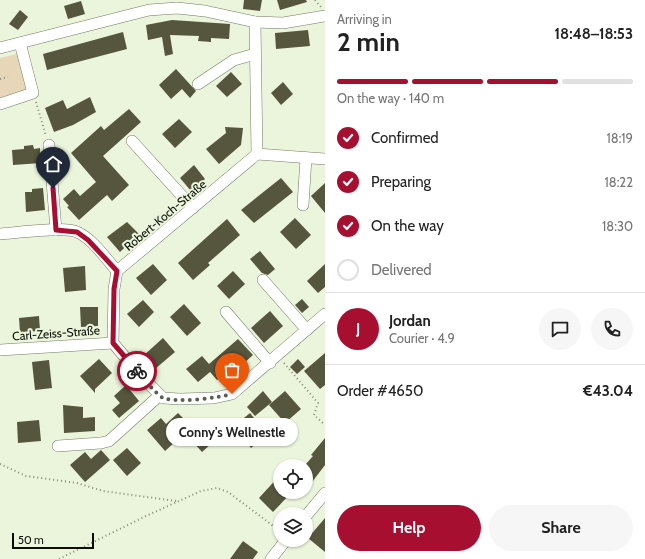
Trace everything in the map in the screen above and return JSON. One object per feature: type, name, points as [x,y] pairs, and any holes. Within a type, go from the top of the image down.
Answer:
[{"type":"street","points":[[200,0],[205,12]]},
{"type":"street","points":[[0,48],[149,10],[176,8],[255,22],[283,23],[325,16]]},
{"type":"street","points":[[255,22],[256,154],[325,159]]},
{"type":"street","points":[[0,104],[33,93],[20,43]]},
{"type":"street","points":[[198,84],[234,60],[255,54]]},
{"type":"street","points":[[132,141],[193,208]]},
{"type":"street","points":[[49,145],[56,230]]},
{"type":"street","name":"Robert-Koch-Straße","points":[[117,271],[256,154]]},
{"type":"street","points":[[302,205],[306,158]]},
{"type":"street","points":[[0,234],[56,230],[77,232],[88,240],[117,271],[114,289],[113,343],[141,376],[163,398],[214,398],[232,394],[325,314]]},
{"type":"street","points":[[263,280],[307,330]]},
{"type":"street","points":[[226,312],[274,359]]},
{"type":"street","name":"Carl-Zeiss-Straße","points":[[0,350],[113,343]]},
{"type":"street","points":[[58,446],[101,443],[109,441],[160,395]]},
{"type":"street","points":[[313,508],[325,493]]},
{"type":"street","points":[[271,559],[280,547]]},
{"type":"path","points":[[0,79],[8,77]]},
{"type":"path","points":[[33,93],[49,145]]},
{"type":"path","points":[[274,359],[318,403],[314,415],[325,424]]},
{"type":"path","points":[[0,464],[26,476],[77,484],[103,491],[177,502]]},
{"type":"path","points":[[59,559],[102,537],[201,491],[217,488],[228,492],[273,525]]},
{"type":"shaded area","points":[[21,53],[31,90],[0,100],[0,58]]},
{"type":"building","points":[[244,0],[262,0],[260,11],[243,9]]},
{"type":"building","points":[[277,0],[306,0],[307,2],[280,10]]},
{"type":"building","points":[[81,1],[85,14],[68,19],[64,6]]},
{"type":"building","points":[[20,10],[28,17],[18,30],[9,24]]},
{"type":"building","points":[[172,20],[230,24],[229,39],[211,38],[211,42],[198,41],[199,36],[170,35],[173,54],[165,56],[162,37],[148,40],[146,25]]},
{"type":"building","points":[[308,30],[310,46],[276,49],[275,33]]},
{"type":"building","points":[[123,32],[127,49],[47,70],[43,54]]},
{"type":"building","points":[[176,69],[196,91],[190,98],[182,89],[171,99],[159,85]]},
{"type":"building","points":[[231,72],[242,84],[227,97],[216,86]]},
{"type":"building","points":[[283,82],[293,94],[281,105],[271,93]]},
{"type":"building","points":[[90,97],[96,112],[73,125],[54,132],[45,108],[63,100],[67,109]]},
{"type":"building","points":[[129,109],[141,122],[103,156],[129,185],[112,201],[107,195],[79,220],[67,207],[69,206],[63,199],[74,189],[80,196],[96,182],[71,153],[101,126],[104,130]]},
{"type":"building","points":[[179,119],[192,132],[175,148],[162,134]]},
{"type":"building","points":[[225,127],[243,128],[241,145],[219,164],[206,149],[226,133]]},
{"type":"building","points":[[33,145],[34,149],[40,148],[41,163],[13,165],[12,150],[24,149],[24,146]]},
{"type":"building","points":[[194,165],[205,179],[191,191],[180,178]]},
{"type":"building","points":[[281,178],[293,192],[254,223],[241,210]]},
{"type":"building","points":[[325,183],[325,213],[311,196]]},
{"type":"building","points":[[43,188],[45,210],[26,212],[25,192],[32,192],[32,189]]},
{"type":"building","points":[[295,218],[311,235],[296,249],[280,232]]},
{"type":"building","points":[[227,219],[240,235],[208,263],[210,265],[193,280],[178,263]]},
{"type":"building","points":[[127,222],[139,234],[120,252],[107,237]]},
{"type":"building","points":[[260,251],[275,269],[268,275],[262,273],[250,259]]},
{"type":"building","points":[[153,264],[167,280],[151,295],[136,278]]},
{"type":"building","points":[[325,264],[325,287],[318,293],[307,281]]},
{"type":"building","points":[[85,266],[86,290],[65,292],[63,268]]},
{"type":"building","points":[[233,271],[245,284],[229,299],[217,286]]},
{"type":"building","points":[[302,299],[309,307],[302,313],[295,305]]},
{"type":"building","points":[[143,300],[154,312],[139,327],[127,314]]},
{"type":"building","points":[[184,304],[201,323],[187,336],[170,317]]},
{"type":"building","points":[[80,307],[98,307],[98,326],[81,327]]},
{"type":"building","points":[[270,311],[283,326],[264,343],[251,328]]},
{"type":"building","points":[[39,316],[40,331],[20,332],[19,318]]},
{"type":"building","points":[[163,338],[175,352],[155,369],[143,356]]},
{"type":"building","points":[[238,339],[253,355],[234,372],[232,370],[227,375],[225,374],[217,380],[210,372],[198,382],[186,369],[202,356],[209,364]]},
{"type":"building","points":[[325,353],[325,385],[320,389],[304,371]]},
{"type":"building","points":[[99,359],[112,373],[95,389],[95,393],[80,376]]},
{"type":"building","points":[[298,359],[305,367],[297,374],[290,367]]},
{"type":"building","points":[[49,360],[52,388],[35,390],[32,362]]},
{"type":"building","points":[[126,385],[139,401],[119,418],[112,410],[120,403],[114,396]]},
{"type":"building","points":[[263,391],[272,402],[255,416],[247,407]]},
{"type":"building","points":[[285,391],[301,409],[285,423],[269,405]]},
{"type":"building","points":[[63,405],[83,407],[83,418],[95,417],[95,431],[64,433]]},
{"type":"building","points":[[178,413],[195,430],[208,419],[221,435],[202,452],[185,433],[165,451],[147,430],[161,418],[166,424]]},
{"type":"building","points":[[250,413],[267,434],[251,448],[233,427]]},
{"type":"building","points":[[39,420],[41,441],[18,443],[17,422]]},
{"type":"building","points":[[325,438],[325,465],[313,481],[313,459],[310,459],[313,456],[311,455]]},
{"type":"building","points":[[127,448],[141,463],[127,476],[113,460]]},
{"type":"building","points":[[101,450],[110,460],[85,482],[70,465],[85,452],[91,459]]},
{"type":"building","points":[[273,483],[273,499],[285,499],[278,507],[273,507],[273,512],[259,498]]},
{"type":"building","points":[[325,518],[325,552],[313,542],[313,532]]},
{"type":"building","points":[[243,541],[258,552],[253,559],[230,559]]},
{"type":"way so far","points":[[137,371],[163,398],[214,398],[232,394]]},
{"type":"place","name":"Conny's Wellnestle","points":[[232,394]]},
{"type":"route","points":[[53,188],[56,230],[77,232],[88,240],[117,271],[114,289],[113,343],[137,371]]}]
